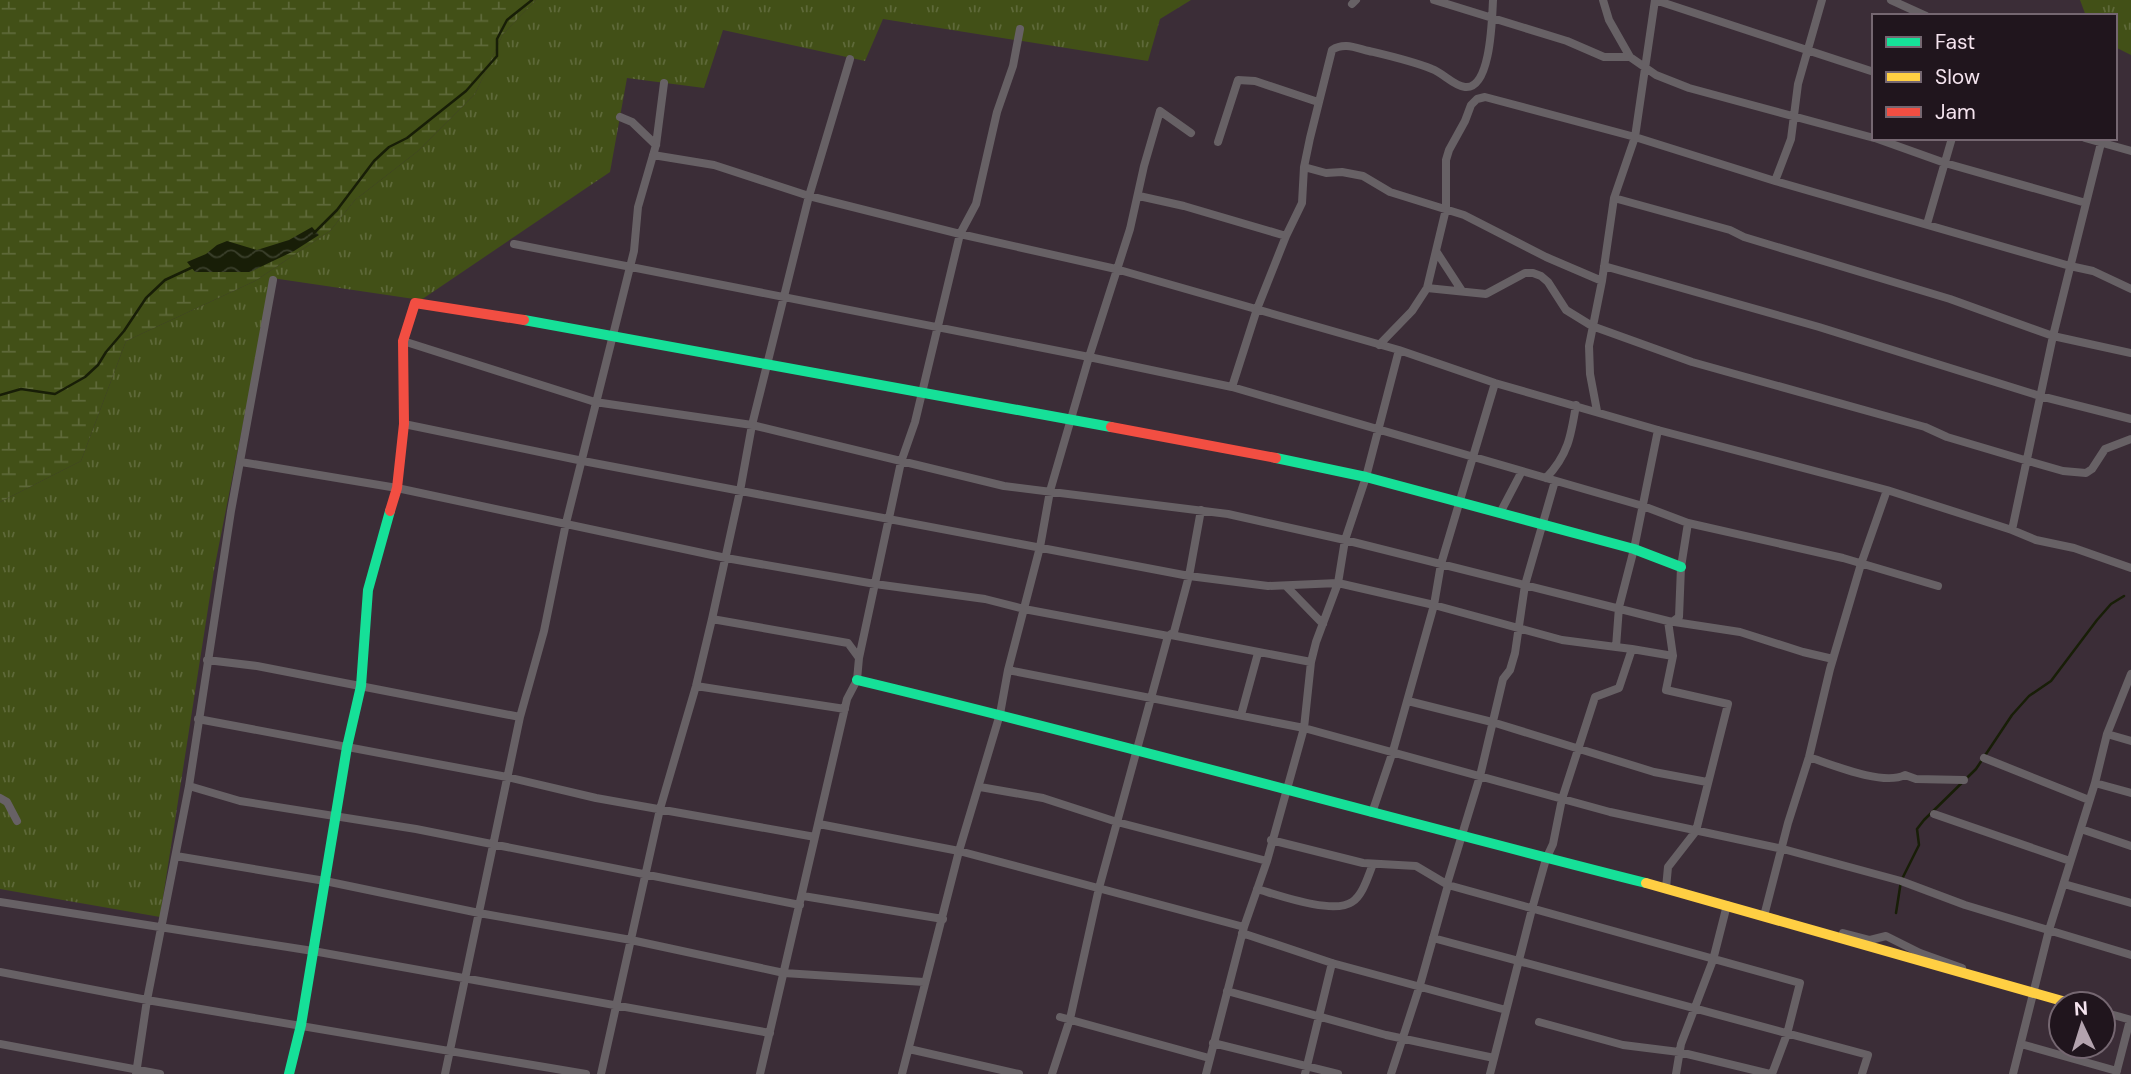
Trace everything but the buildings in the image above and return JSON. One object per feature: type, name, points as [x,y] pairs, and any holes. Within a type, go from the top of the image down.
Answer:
[{"type":"street","points":[[1434,0],[1567,41],[1604,57],[1630,57]]},
{"type":"street","points":[[1232,387],[1257,309],[1302,203],[1304,167],[1329,56],[1338,46],[1347,45],[1433,69],[1463,87],[1469,87],[1478,82],[1488,54],[1493,0]]},
{"type":"street","points":[[1603,0],[1609,20],[1630,57],[1656,75],[1689,88],[1872,137]]},
{"type":"street","points":[[1597,411],[1588,362],[1592,326],[1602,281],[1614,198],[1635,137],[1655,0],[1872,71]]},
{"type":"street","points":[[1775,181],[1791,139],[1796,91],[1822,0]]},
{"type":"street","points":[[1891,0],[1922,14]]},
{"type":"street","points":[[760,1074],[847,699],[857,680],[859,658],[901,461],[915,422],[960,234],[975,204],[997,112],[1013,66],[1020,29]]},
{"type":"street","points":[[601,1074],[648,874],[660,809],[696,686],[712,619],[752,425],[809,196],[850,59]]},
{"type":"street","points":[[1218,142],[1238,80],[1255,82],[1318,102]]},
{"type":"street","points":[[1478,82],[1497,99]]},
{"type":"street","points":[[445,1074],[520,717],[544,631],[566,523],[634,251],[638,207],[656,145],[664,83]]},
{"type":"street","points":[[1469,87],[1471,104]]},
{"type":"street","points":[[1379,345],[1412,311],[1427,288],[1446,209],[1446,160],[1471,104],[1485,97],[1635,137],[1775,181],[2093,271],[2131,289]]},
{"type":"street","points":[[902,1074],[959,850],[1000,714],[1008,670],[1040,547],[1050,491],[1130,229],[1160,111],[1191,133]]},
{"type":"street","points":[[620,117],[632,122],[656,145]]},
{"type":"street","points":[[1880,140],[1945,163],[2086,203]]},
{"type":"street","points":[[1927,224],[1951,140]]},
{"type":"street","points":[[2091,140],[2131,151]]},
{"type":"street","points":[[2012,530],[2039,396],[2101,143]]},
{"type":"street","points":[[653,155],[714,165],[809,196],[1116,269],[1399,350],[1495,383],[1658,430],[1887,490],[2036,540],[2074,548],[2131,568]]},
{"type":"street","points":[[1304,167],[1326,173],[1342,172],[1363,176],[1390,192],[1464,215],[1546,257],[1602,281]]},
{"type":"street","points":[[1139,196],[1184,206],[1286,236]]},
{"type":"street","points":[[1614,198],[1730,230],[1744,237],[1950,299],[2053,336],[2131,353]]},
{"type":"street","points":[[514,244],[1232,387],[1643,506],[1688,523],[1861,564],[1938,586]]},
{"type":"street","points":[[1437,251],[1462,291]]},
{"type":"street","points":[[1604,267],[1819,327],[2039,396],[2131,419]]},
{"type":"street","points":[[1427,288],[1486,294],[1525,274],[1533,273],[1548,282],[1566,310],[1592,326],[1692,362],[1925,427],[1947,437],[2063,471],[2086,472],[2092,469],[2105,449],[2131,439]]},
{"type":"street","points":[[136,1072],[147,1000],[189,786],[207,660],[273,279]]},
{"type":"street","points":[[289,1074],[301,1026],[347,747],[361,685],[368,590],[397,488],[404,424],[403,341],[415,303],[614,335],[1271,457],[1366,477],[1634,549],[1681,567]]},
{"type":"street","points":[[403,341],[595,402],[752,425],[1004,486],[1200,510],[1345,540],[1668,621],[1740,632],[1833,659]]},
{"type":"street","points":[[1206,1074],[1243,930],[1288,791],[1304,729],[1311,662],[1316,642],[1338,583],[1345,540],[1366,477],[1399,350]]},
{"type":"street","points":[[1372,813],[1408,701],[1434,605],[1441,565],[1495,383]]},
{"type":"street","points":[[1546,478],[1566,452],[1576,405]]},
{"type":"street","points":[[404,424],[583,461],[1189,576],[1268,586],[1338,583],[1434,605],[1562,640],[1673,656]]},
{"type":"street","points":[[1616,647],[1619,607],[1634,549],[1658,430]]},
{"type":"street","points":[[241,462],[397,488],[726,558],[875,584],[985,599],[1024,609],[1311,662]]},
{"type":"street","points":[[1500,513],[1522,471]]},
{"type":"street","points":[[1391,1074],[1420,985],[1480,776],[1503,679],[1510,670],[1515,653],[1525,585],[1555,481]]},
{"type":"street","points":[[1764,916],[1788,823],[1809,757],[1833,659],[1861,564],[1887,490]]},
{"type":"street","points":[[1052,1074],[1070,1019],[1099,888],[1138,750],[1149,698],[1189,576],[1200,510]]},
{"type":"street","points":[[1668,621],[1677,621],[1679,617],[1681,567],[1688,523]]},
{"type":"street","points":[[1286,586],[1324,624]]},
{"type":"street","points":[[712,619],[848,643],[859,658]]},
{"type":"street","points":[[1665,888],[1668,867],[1696,831],[1728,704],[1666,690],[1673,656],[1668,621]]},
{"type":"street","points":[[1490,1074],[1577,748],[1595,697],[1619,688],[1632,649]]},
{"type":"street","points":[[1241,715],[1258,653]]},
{"type":"street","points":[[207,660],[239,663],[361,685],[520,717]]},
{"type":"street","points":[[1008,670],[1304,729],[1610,812],[1783,849],[1901,881],[1965,905],[2131,955]]},
{"type":"street","points":[[2013,1074],[2049,930],[2095,783],[2107,734],[2129,685],[2131,674]]},
{"type":"street","points":[[857,680],[1000,714],[1665,888],[2047,997]]},
{"type":"street","points":[[696,686],[845,709]]},
{"type":"street","points":[[1408,701],[1492,722],[1654,772],[1707,782]]},
{"type":"street","points":[[198,719],[507,777],[596,798],[815,837]]},
{"type":"street","points":[[2107,734],[2131,741]]},
{"type":"street","points":[[1809,757],[1865,776],[1896,780],[1905,775],[1916,779],[1964,780]]},
{"type":"street","points":[[1984,758],[2089,800]]},
{"type":"street","points":[[2095,783],[2131,793]]},
{"type":"street","points":[[189,786],[240,801],[336,815],[648,874],[801,900],[943,919]]},
{"type":"street","points":[[979,787],[1043,798],[1117,822],[1267,861]]},
{"type":"street","points":[[0,798],[7,802],[17,821]]},
{"type":"street","points":[[1934,814],[2070,861]]},
{"type":"street","points":[[819,824],[959,850],[1243,930],[1332,963],[1506,1010]]},
{"type":"street","points":[[2081,829],[2131,846]]},
{"type":"street","points":[[1271,840],[1373,864],[1416,866],[1447,885],[1800,983],[1787,1034],[1771,1074],[1679,1052],[1623,1045],[1539,1022]]},
{"type":"street","points":[[176,856],[325,881],[479,913],[631,940],[784,974],[924,982]]},
{"type":"street","points":[[1257,889],[1302,902],[1330,906],[1350,904],[1359,897],[1373,864]]},
{"type":"street","points":[[2064,884],[2131,904]]},
{"type":"street","points":[[0,902],[313,951],[770,1033]]},
{"type":"street","points":[[1676,1074],[1679,1052],[1713,960],[1727,905]]},
{"type":"street","points":[[1433,937],[1868,1055],[1862,1074]]},
{"type":"street","points":[[1306,1070],[1332,963]]},
{"type":"street","points":[[0,972],[147,1000],[586,1074]]},
{"type":"street","points":[[1227,991],[1402,1038],[1494,1058]]},
{"type":"street","points":[[1059,1017],[1209,1058]]},
{"type":"street","points":[[2021,1044],[2117,1073],[2131,1020]]},
{"type":"street","points":[[1213,1043],[1306,1070],[1338,1074]]},
{"type":"street","points":[[0,1044],[136,1072],[160,1074]]},
{"type":"street","points":[[909,1049],[1020,1074]]},
{"type":"green space","points":[[0,0],[536,0],[503,34],[475,94],[418,151],[355,200],[330,231],[255,281],[126,341],[81,461],[0,502]]},
{"type":"green space","points":[[536,0],[1191,0],[1160,19],[1148,61],[883,19],[865,61],[723,30],[704,88],[627,78],[610,172],[421,300],[272,278],[214,570],[160,917],[0,889],[0,502],[81,461],[126,341],[255,281],[330,231],[355,200],[418,151],[475,94],[503,34]]},
{"type":"green space","points":[[2080,0],[2131,0],[2131,55],[2117,48],[2117,14],[2085,14]]},
{"type":"water","points":[[312,227],[319,235],[294,251],[250,272],[195,272],[187,262],[227,241],[257,250],[289,240]]},
{"type":"waterway","points":[[314,233],[337,210],[374,161],[466,91],[497,56],[497,39],[507,20],[532,0]]},
{"type":"waterway","points":[[0,395],[21,389],[55,394],[85,377],[98,365],[146,298],[165,280],[193,267]]},
{"type":"waterway","points":[[1896,913],[1901,881],[1919,845],[1917,829],[1976,769],[2012,715],[2029,696],[2051,681],[2097,620],[2111,604],[2124,596]]},
{"type":"traffic: fast","points":[[524,320],[1111,427]]},
{"type":"traffic: fast","points":[[1276,458],[1366,477],[1634,549],[1681,567]]},
{"type":"traffic: fast","points":[[289,1074],[301,1025],[347,747],[361,686],[368,590],[390,511]]},
{"type":"traffic: fast","points":[[857,680],[1646,883]]},
{"type":"traffic: slow","points":[[1646,883],[2047,997]]},
{"type":"traffic: jam","points":[[390,511],[397,488],[404,424],[403,341],[415,303],[524,320]]},
{"type":"traffic: jam","points":[[1111,427],[1276,458]]}]
